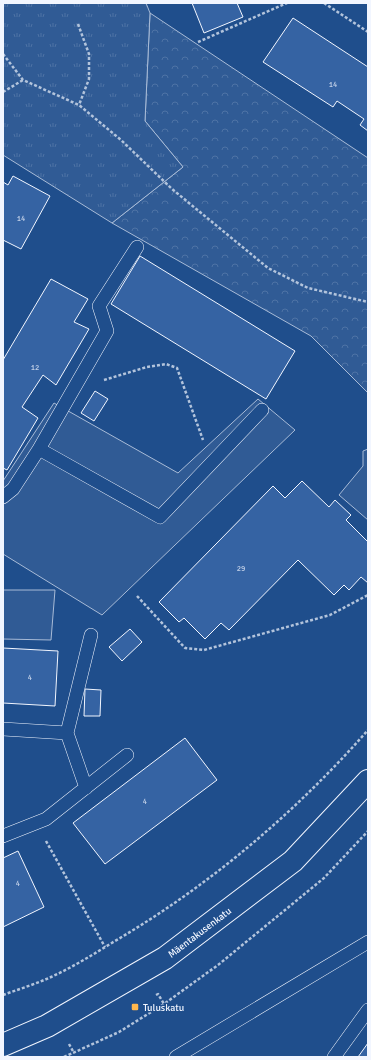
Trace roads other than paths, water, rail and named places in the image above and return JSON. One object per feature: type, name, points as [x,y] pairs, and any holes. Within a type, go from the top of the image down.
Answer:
[{"type":"main road","name":"Mäentakusenkatu","points":[[3,1045],[47,1026],[165,958],[293,861],[368,781]]},
{"type":"lane","points":[[3,497],[13,489],[40,449],[107,331],[99,306],[137,247]]},
{"type":"lane","points":[[40,449],[160,517],[262,410]]},
{"type":"lane","points":[[86,788],[67,733],[91,635]]},
{"type":"lane","points":[[3,728],[67,733]]},
{"type":"lane","points":[[3,836],[46,819],[127,755]]},
{"type":"lane","points":[[176,1057],[368,942]]},
{"type":"lane","points":[[334,1057],[368,1010]]},
{"type":"place","name":"Tuluskatu","points":[[135,1007]]}]
